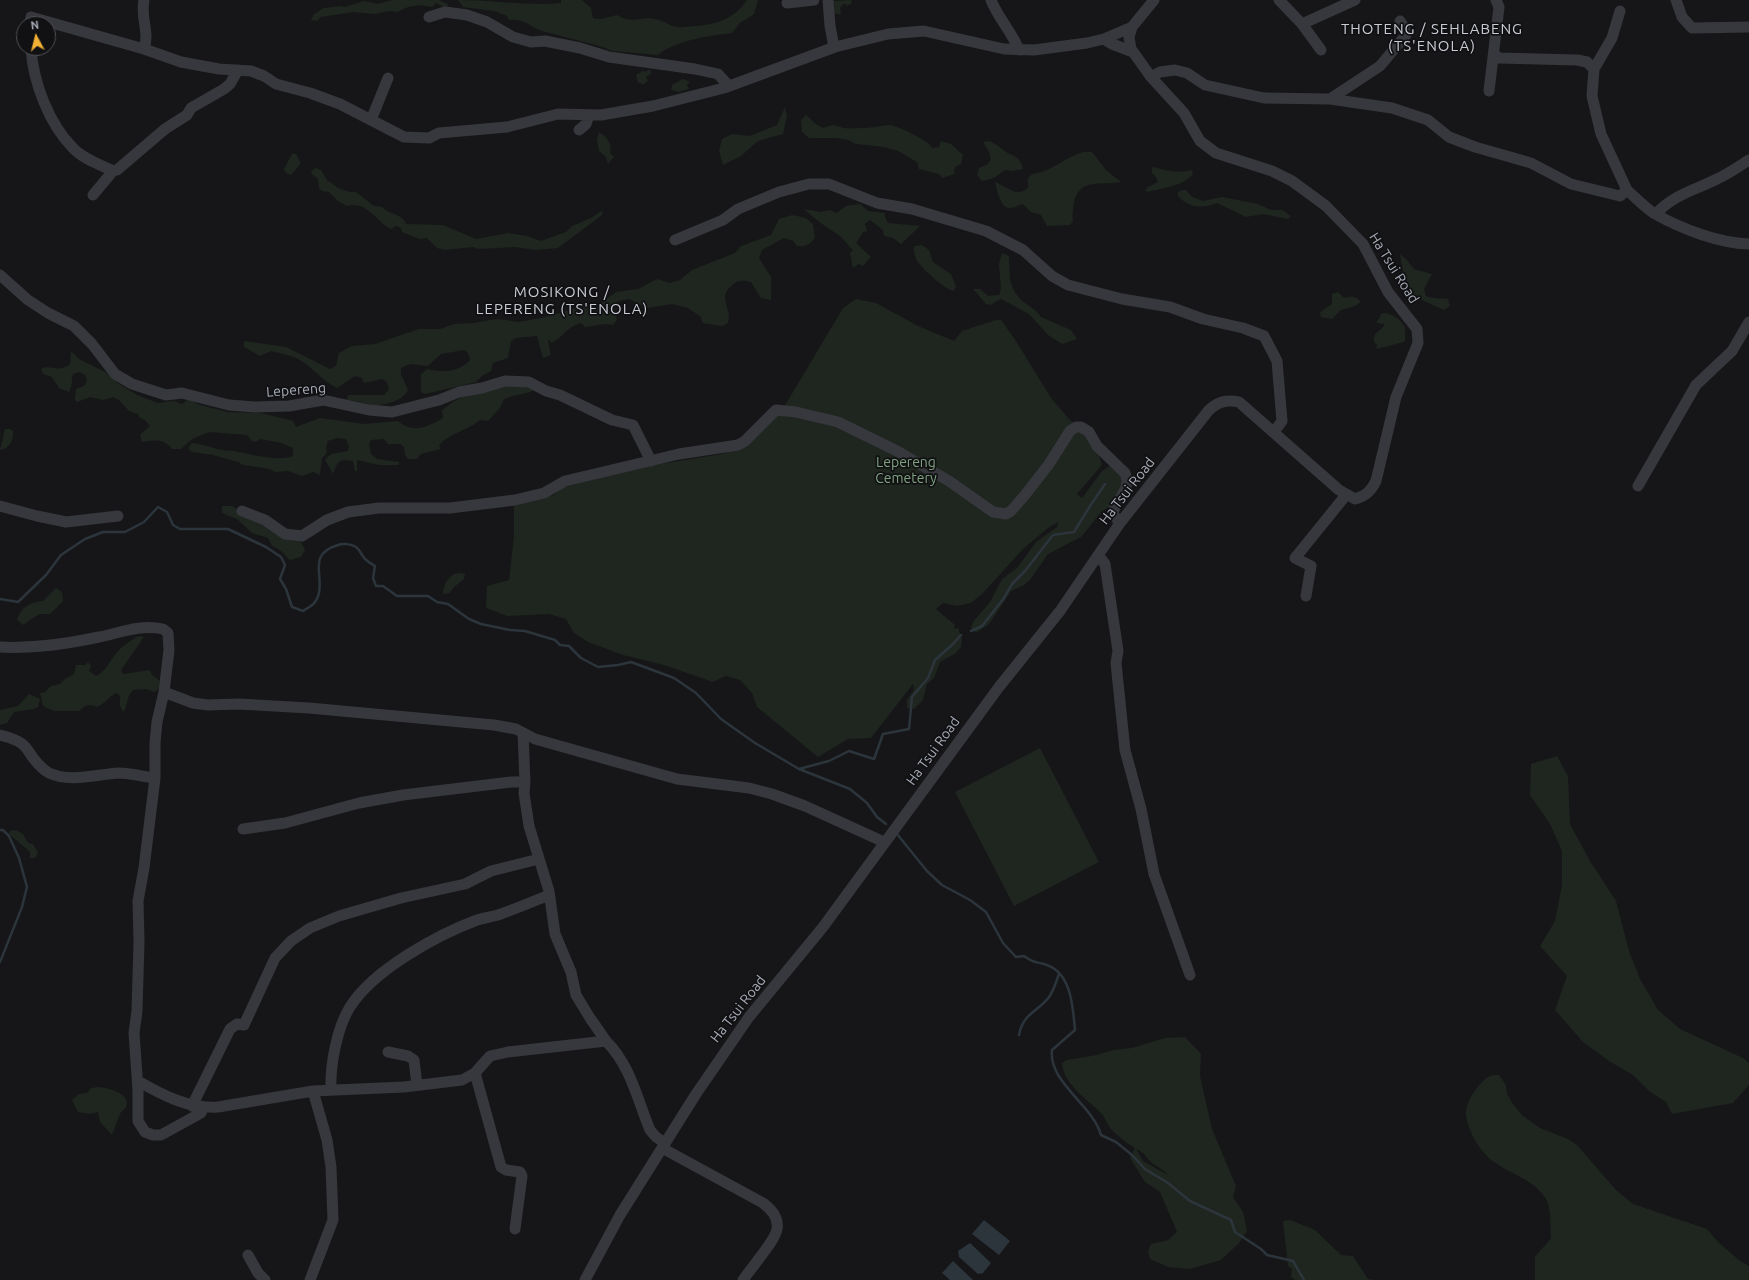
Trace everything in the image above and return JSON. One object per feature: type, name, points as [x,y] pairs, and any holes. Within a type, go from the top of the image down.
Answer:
[{"type":"street","points":[[144,0],[142,14],[147,40],[144,49]]},
{"type":"street","points":[[787,3],[814,0]]},
{"type":"street","points":[[828,0],[830,26],[834,47]]},
{"type":"street","points":[[990,0],[996,13],[1014,37],[1019,50]]},
{"type":"street","points":[[56,24],[144,49],[181,62],[206,67],[251,71],[264,76],[276,84],[326,98],[404,137],[418,139],[429,138],[439,133],[507,127],[558,114],[601,115],[653,106],[728,85],[834,47],[888,34],[915,31],[975,41],[1004,49],[1019,50],[1052,48],[1104,39],[1132,27],[1154,0]]},
{"type":"street","points":[[1279,0],[1302,24],[1321,50]]},
{"type":"street","points":[[1302,24],[1355,0]]},
{"type":"street","points":[[1489,92],[1492,56],[1495,55],[1499,7],[1496,0]]},
{"type":"street","points":[[1676,0],[1682,17],[1692,28],[1749,27]]},
{"type":"street","points":[[1620,11],[1612,38],[1594,69],[1592,96],[1601,134],[1627,190],[1656,214],[1698,232],[1733,243],[1749,244]]},
{"type":"street","points":[[429,17],[445,12],[467,15],[487,22],[513,37],[531,42],[545,41],[580,48],[609,57],[695,69],[718,74],[728,85]]},
{"type":"street","points":[[1330,99],[1380,66],[1406,35],[1404,27],[1400,21]]},
{"type":"street","name":"Ha Tsui Road","points":[[585,1280],[620,1216],[718,1060],[749,1017],[823,927],[999,687],[1060,612],[1120,523],[1209,410],[1217,403],[1231,401],[1239,402],[1346,495],[1355,499],[1364,497],[1372,490],[1376,481],[1396,397],[1402,378],[1418,343],[1417,329],[1388,292],[1363,244],[1331,211],[1292,180],[1272,171],[1216,153],[1200,141],[1181,108],[1151,78],[1133,52],[1129,41],[1132,27]]},
{"type":"street","points":[[1104,39],[1112,44],[1133,52]]},
{"type":"street","points":[[1495,55],[1498,58],[1577,60],[1587,62],[1594,69]]},
{"type":"street","points":[[32,56],[32,64],[40,92],[53,120],[74,149],[113,171]]},
{"type":"street","points":[[93,195],[113,171],[117,170],[165,129],[187,114],[191,108],[230,84],[238,70]]},
{"type":"street","points":[[1151,78],[1160,72],[1175,70],[1187,73],[1205,85],[1264,98],[1330,99],[1392,108],[1428,120],[1450,137],[1494,153],[1531,163],[1571,184],[1620,196],[1627,190]]},
{"type":"street","points":[[371,120],[388,78]]},
{"type":"street","points":[[579,130],[586,124],[589,115]]},
{"type":"street","points":[[1656,214],[1664,204],[1685,192],[1719,178],[1749,160]]},
{"type":"street","points":[[675,240],[723,220],[738,209],[767,196],[817,182],[838,186],[862,198],[877,203],[912,209],[986,231],[1022,250],[1052,276],[1068,285],[1122,299],[1170,307],[1203,319],[1243,328],[1264,336],[1277,361],[1282,421],[1274,432]]},
{"type":"street","name":"Lepereng","points":[[0,275],[28,300],[48,313],[74,326],[92,344],[115,374],[132,384],[166,395],[182,393],[229,405],[256,407],[289,406],[323,400],[368,410],[392,412],[439,400],[459,392],[482,388],[505,381],[529,382],[546,391],[560,394],[612,420],[632,425],[651,462]]},
{"type":"street","points":[[1638,486],[1696,385],[1732,351],[1749,322]]},
{"type":"street","points":[[242,511],[265,520],[285,534],[302,536],[327,520],[348,512],[379,508],[450,508],[515,500],[544,493],[565,481],[651,462],[679,454],[738,445],[745,441],[776,410],[796,412],[838,422],[848,426],[897,451],[949,481],[993,512],[1006,514],[1021,500],[1049,464],[1070,431],[1076,427],[1081,427],[1089,432],[1097,446],[1125,473],[1127,480],[1126,488],[1112,513],[1120,523]]},
{"type":"street","points":[[1306,596],[1311,566],[1295,558],[1346,495]]},
{"type":"street","points":[[0,506],[66,522],[118,516]]},
{"type":"street","points":[[1098,555],[1105,564],[1118,651],[1116,663],[1125,750],[1154,874],[1190,975]]},
{"type":"street","points":[[0,647],[35,648],[72,642],[142,627],[162,628],[168,634],[169,650],[164,692],[157,722],[155,743],[155,778],[144,868],[138,900],[139,949],[137,1011],[134,1033],[138,1081],[138,1121],[145,1132],[153,1135],[161,1135],[201,1113],[197,1107]]},
{"type":"street","points":[[164,692],[193,703],[208,705],[239,704],[309,708],[494,725],[516,729],[535,739],[650,770],[677,779],[749,788],[772,794],[805,806],[884,842]]},
{"type":"street","points":[[523,733],[524,792],[529,826],[549,895],[555,934],[571,972],[576,995],[590,1018],[606,1041],[615,1050],[625,1066],[650,1130],[663,1146],[763,1203],[771,1209],[782,1229],[742,1280]]},
{"type":"street","points":[[0,735],[18,742],[27,748],[29,755],[48,772],[56,776],[78,777],[119,773],[138,774],[148,778],[155,778]]},
{"type":"street","points":[[243,829],[285,823],[359,803],[402,795],[511,782],[525,782]]},
{"type":"street","points":[[197,1107],[230,1029],[237,1024],[244,1025],[275,958],[291,941],[310,928],[339,916],[401,898],[465,884],[491,871],[538,859]]},
{"type":"street","points":[[331,1089],[331,1073],[337,1043],[349,1008],[358,995],[401,959],[444,935],[477,920],[499,914],[549,895]]},
{"type":"street","points":[[138,1081],[156,1092],[197,1107],[251,1103],[331,1089],[417,1085],[462,1080],[475,1073],[490,1056],[508,1052],[606,1041]]},
{"type":"street","points":[[388,1052],[408,1056],[414,1060],[417,1085]]},
{"type":"street","points":[[475,1073],[501,1167],[506,1170],[520,1172],[522,1176],[515,1229]]},
{"type":"street","points":[[310,1280],[332,1220],[331,1167],[327,1140],[314,1091]]},
{"type":"street","points":[[248,1255],[258,1273],[265,1280]]},
{"type":"green space","points":[[392,0],[439,0],[449,5],[445,8],[436,3],[432,7],[414,6],[398,12],[389,11],[375,14],[353,12],[321,17],[317,21],[311,20],[314,14],[324,8],[340,6],[345,7],[364,1],[378,4]]},
{"type":"green space","points":[[458,0],[548,4],[561,3],[561,0],[582,0],[591,8],[593,18],[601,19],[617,15],[632,20],[650,18],[675,27],[682,27],[710,24],[724,20],[742,7],[747,0],[758,0],[754,14],[740,23],[732,33],[703,37],[683,42],[665,50],[658,55],[612,51],[603,47],[542,31],[523,21],[509,20],[507,16],[494,11],[463,7]]},
{"type":"green space","points":[[851,0],[852,3],[847,6],[846,4],[843,4],[840,8],[841,15],[835,13],[832,14],[831,8],[835,6],[832,1]]},
{"type":"green space","points":[[650,69],[651,74],[646,77],[648,81],[642,85],[641,83],[638,83],[636,75],[644,70],[645,72]]},
{"type":"green space","points":[[683,79],[690,82],[687,85],[689,89],[679,92],[671,90],[672,85]]},
{"type":"green space","points":[[785,107],[787,116],[783,134],[758,141],[741,156],[723,165],[719,151],[722,139],[732,134],[750,136],[777,125]]},
{"type":"green space","points":[[806,115],[823,128],[832,125],[843,128],[868,128],[890,125],[920,138],[932,148],[939,147],[941,141],[951,144],[963,155],[961,164],[955,167],[954,174],[942,178],[939,174],[919,169],[917,162],[898,151],[884,147],[856,144],[848,140],[836,138],[809,138],[802,132],[801,120]]},
{"type":"green space","points":[[599,132],[611,146],[610,153],[614,157],[608,164],[606,157],[599,151],[597,140]]},
{"type":"green space","points":[[990,141],[1017,158],[1023,169],[1013,171],[1005,170],[994,178],[982,181],[977,175],[979,168],[988,164],[991,159],[983,142]]},
{"type":"green space","points":[[1083,152],[1092,152],[1106,170],[1121,182],[1090,185],[1079,191],[1075,199],[1073,209],[1073,221],[1070,225],[1047,226],[1041,215],[1031,212],[1023,204],[1010,208],[1001,202],[995,182],[1012,191],[1024,191],[1028,188],[1028,178],[1032,174],[1045,171]]},
{"type":"green space","points":[[292,154],[296,154],[301,163],[291,175],[286,173],[284,169]]},
{"type":"green space","points":[[1152,167],[1176,172],[1192,170],[1193,174],[1178,184],[1148,192],[1145,191],[1148,187],[1158,182],[1152,173]]},
{"type":"green space","points":[[316,168],[321,170],[327,180],[338,188],[350,192],[356,192],[374,206],[382,207],[402,218],[406,224],[443,225],[476,239],[508,233],[527,236],[541,241],[566,232],[572,226],[591,218],[603,210],[602,215],[558,248],[536,250],[515,247],[479,249],[473,247],[445,250],[437,248],[427,238],[420,239],[402,232],[401,228],[396,226],[391,229],[360,206],[347,206],[338,201],[329,192],[322,191],[319,188],[318,179],[312,174],[311,171]]},
{"type":"green space","points":[[1186,190],[1192,197],[1203,201],[1222,197],[1258,204],[1271,210],[1282,210],[1291,216],[1288,219],[1263,214],[1246,217],[1217,203],[1201,207],[1191,205],[1178,196],[1178,192]]},
{"type":"green space","points":[[860,204],[868,211],[885,213],[884,215],[888,223],[920,226],[901,244],[893,238],[884,236],[883,230],[870,220],[865,224],[867,231],[863,232],[856,243],[871,257],[863,266],[859,264],[853,268],[850,253],[853,250],[840,236],[804,209],[820,212],[830,210],[837,213],[846,206]]},
{"type":"green space","points":[[792,215],[806,218],[813,224],[815,238],[808,245],[797,246],[793,241],[784,238],[762,250],[759,258],[771,277],[771,300],[761,298],[751,282],[743,281],[736,283],[731,286],[725,295],[729,318],[728,323],[722,326],[702,323],[701,317],[688,308],[672,304],[647,308],[629,299],[618,301],[614,307],[617,320],[613,325],[605,324],[585,327],[581,323],[575,325],[556,341],[551,343],[550,340],[548,341],[551,355],[543,358],[537,336],[516,338],[511,341],[508,358],[493,363],[491,371],[482,376],[476,382],[425,394],[421,392],[421,374],[427,369],[444,371],[461,367],[470,360],[468,353],[464,350],[441,354],[428,366],[410,364],[401,368],[401,374],[408,390],[406,394],[393,402],[377,405],[347,400],[348,395],[384,395],[389,389],[387,382],[382,379],[364,383],[362,378],[355,376],[337,388],[296,358],[271,351],[260,356],[244,347],[244,341],[286,347],[330,369],[336,366],[339,353],[352,346],[375,344],[419,329],[440,329],[454,324],[499,319],[518,322],[541,318],[588,305],[599,305],[616,292],[638,289],[657,279],[670,283],[680,280],[692,270],[735,253],[741,246],[771,235],[779,219]]},
{"type":"green space","points":[[922,245],[929,250],[933,262],[951,274],[956,286],[954,291],[939,283],[918,263],[915,256],[914,246]]},
{"type":"green space","points":[[1002,253],[1009,256],[1010,280],[1014,291],[1021,300],[1036,311],[1041,317],[1071,330],[1077,339],[1062,344],[1048,335],[1029,314],[1001,299],[990,305],[986,304],[973,289],[980,289],[988,296],[999,295],[1001,289],[999,264]]},
{"type":"green space","points":[[1400,254],[1414,269],[1432,274],[1424,289],[1426,296],[1448,299],[1450,306],[1444,310],[1424,301],[1406,289]]},
{"type":"green space","points":[[1338,292],[1344,298],[1353,297],[1361,302],[1355,306],[1341,310],[1332,319],[1321,317],[1320,312],[1332,304],[1332,294]]},
{"type":"green space","name":"Lepereng Cemetery","points":[[856,299],[876,303],[918,326],[954,341],[962,331],[996,320],[1001,320],[1016,341],[1051,398],[1069,419],[1081,429],[1097,450],[1102,465],[1077,494],[1082,498],[1102,471],[1111,465],[1121,473],[1123,482],[1113,505],[1102,511],[1081,537],[1048,554],[1030,580],[1024,585],[1011,591],[989,624],[976,633],[971,628],[973,622],[990,602],[1002,579],[1017,568],[1036,542],[1057,527],[1058,522],[1048,528],[1023,549],[983,593],[971,603],[957,606],[943,603],[936,609],[955,625],[954,629],[958,628],[962,639],[961,647],[956,653],[940,662],[934,678],[927,684],[923,700],[914,709],[907,708],[907,700],[914,690],[913,684],[871,738],[848,739],[818,757],[757,707],[752,693],[740,680],[726,676],[713,682],[664,665],[623,655],[588,642],[574,633],[566,619],[549,614],[507,616],[486,608],[487,586],[509,580],[514,536],[514,506],[534,499],[554,495],[560,488],[648,466],[722,454],[747,445],[781,412],[843,308]]},
{"type":"green space","points":[[1382,313],[1392,315],[1403,324],[1405,327],[1405,341],[1376,349],[1377,345],[1374,342],[1374,336],[1384,326],[1384,324],[1376,323]]},
{"type":"green space","points":[[71,351],[79,359],[105,372],[119,384],[137,395],[158,403],[174,401],[182,404],[188,399],[200,405],[228,412],[261,413],[293,421],[296,427],[320,418],[364,424],[398,421],[409,427],[420,428],[443,418],[442,411],[451,403],[474,392],[512,386],[536,389],[504,399],[500,408],[488,421],[480,420],[445,440],[439,445],[441,449],[421,454],[417,459],[408,459],[405,455],[404,447],[400,444],[388,444],[384,439],[371,440],[369,444],[371,454],[377,459],[399,462],[399,465],[379,465],[357,460],[357,471],[355,471],[353,461],[342,460],[337,464],[333,474],[325,460],[331,454],[348,451],[349,446],[346,439],[337,438],[328,441],[326,447],[327,453],[322,458],[320,475],[313,472],[302,476],[288,471],[275,472],[270,469],[243,465],[238,462],[213,455],[192,452],[188,448],[192,443],[264,457],[287,458],[293,456],[293,448],[281,443],[260,439],[256,442],[252,441],[247,435],[209,432],[192,439],[181,449],[172,449],[169,445],[162,441],[142,442],[140,435],[150,426],[145,420],[140,418],[138,414],[129,411],[119,400],[113,397],[103,400],[90,397],[77,402],[75,400],[76,389],[84,386],[87,381],[85,375],[79,372],[73,374],[69,392],[59,388],[52,377],[43,374],[41,368],[62,368],[70,364]]},
{"type":"green space","points":[[5,429],[10,429],[13,431],[13,438],[6,448],[0,450]]},
{"type":"green space","points":[[222,506],[232,506],[290,540],[301,542],[305,550],[301,557],[290,560],[280,550],[272,546],[268,538],[252,533],[237,519],[222,513]]},
{"type":"green space","points":[[459,573],[465,574],[464,579],[453,588],[450,593],[443,594],[447,580],[452,575]]},
{"type":"green space","points":[[56,588],[62,592],[63,601],[50,614],[39,614],[23,625],[17,620],[21,612],[27,606],[43,601]]},
{"type":"green space","points":[[138,636],[144,637],[121,670],[123,674],[150,670],[152,675],[160,681],[159,688],[155,692],[146,689],[133,690],[123,712],[120,706],[120,696],[116,693],[100,706],[97,707],[87,705],[79,711],[54,711],[43,706],[40,693],[45,692],[51,686],[60,684],[74,674],[76,665],[85,665],[88,662],[91,666],[89,671],[96,676],[106,668],[119,650]]},
{"type":"green space","points":[[29,694],[40,699],[38,707],[14,712],[7,723],[0,725],[0,710],[18,706]]},
{"type":"green space","points":[[1040,748],[1099,862],[1014,906],[955,792]]},
{"type":"green space","points":[[1557,756],[1568,776],[1570,824],[1590,861],[1616,901],[1629,951],[1640,979],[1658,1010],[1680,1029],[1743,1058],[1749,1063],[1749,1085],[1733,1103],[1672,1114],[1666,1102],[1649,1091],[1633,1075],[1609,1061],[1583,1042],[1555,1010],[1567,976],[1540,946],[1555,921],[1562,885],[1562,851],[1550,824],[1530,795],[1531,764]]},
{"type":"green space","points":[[16,830],[23,834],[28,843],[33,844],[38,853],[35,858],[30,858],[30,852],[9,834],[10,831]]},
{"type":"green space","points":[[1185,1037],[1201,1054],[1200,1076],[1212,1129],[1236,1186],[1233,1197],[1243,1212],[1247,1231],[1239,1243],[1221,1260],[1190,1269],[1168,1267],[1150,1259],[1148,1251],[1151,1244],[1168,1240],[1177,1232],[1160,1192],[1145,1182],[1130,1158],[1135,1148],[1128,1144],[1111,1129],[1104,1116],[1077,1091],[1063,1071],[1062,1063],[1067,1060],[1097,1055],[1113,1050],[1132,1048],[1165,1038]],"holes":[[[1136,1149],[1139,1150],[1152,1163],[1168,1175],[1143,1161]]]},
{"type":"green space","points":[[1492,1075],[1499,1075],[1506,1085],[1507,1094],[1522,1115],[1540,1128],[1568,1139],[1577,1145],[1616,1190],[1633,1204],[1707,1229],[1718,1242],[1739,1260],[1749,1266],[1749,1280],[1535,1280],[1535,1257],[1551,1238],[1547,1200],[1538,1189],[1499,1165],[1485,1154],[1473,1136],[1466,1116],[1467,1105],[1472,1094],[1480,1084]]},
{"type":"green space","points":[[99,1087],[118,1092],[127,1102],[126,1107],[120,1113],[112,1135],[100,1122],[98,1112],[90,1114],[78,1112],[72,1100],[79,1094],[87,1093],[91,1088]]},
{"type":"green space","points":[[1290,1220],[1315,1230],[1341,1255],[1353,1256],[1368,1279],[1374,1280],[1295,1280],[1291,1277],[1292,1269],[1288,1266],[1283,1221]]},
{"type":"shaded area","points":[[984,1220],[1010,1241],[999,1255],[972,1234]]},
{"type":"shaded area","points":[[970,1243],[991,1263],[983,1273],[978,1274],[959,1257],[958,1251]]},
{"type":"shaded area","points":[[953,1261],[973,1280],[950,1280],[942,1273]]},
{"type":"waterway","points":[[971,631],[982,626],[1004,598],[1012,584],[1025,571],[1053,535],[1074,532],[1105,484]]},
{"type":"waterway","points":[[0,599],[18,602],[46,575],[61,555],[85,539],[103,532],[125,532],[144,522],[158,507],[167,512],[173,525],[180,529],[228,529],[266,547],[281,557],[285,565],[280,579],[286,589],[292,607],[303,611],[317,599],[320,586],[319,565],[323,553],[338,545],[349,545],[356,547],[365,559],[375,566],[373,578],[376,586],[383,586],[397,596],[428,596],[437,602],[448,604],[469,619],[481,624],[510,630],[525,631],[555,640],[560,645],[569,646],[581,658],[598,667],[631,662],[674,678],[696,693],[721,719],[755,743],[799,769],[850,789],[867,803],[877,817],[886,824]]},
{"type":"waterway","points":[[799,769],[829,761],[849,751],[874,759],[883,734],[909,729],[912,697],[928,678],[935,660],[961,635]]},
{"type":"waterway","points":[[0,830],[3,830],[9,836],[19,858],[27,887],[22,907],[0,962]]},
{"type":"waterway","points":[[897,834],[927,871],[942,885],[970,900],[986,912],[1003,943],[1016,957],[1024,956],[1033,961],[1047,965],[1062,976],[1070,993],[1075,1030],[1052,1050],[1053,1062],[1057,1073],[1089,1114],[1101,1135],[1116,1142],[1132,1155],[1145,1169],[1168,1183],[1190,1201],[1231,1220],[1235,1232],[1261,1249],[1267,1255],[1293,1261],[1304,1280]]},
{"type":"waterway","points":[[1019,1035],[1027,1017],[1049,997],[1054,989],[1059,974]]},
{"type":"district","name":"THOTENG / SEHLABENG (TS'ENOLA)","points":[[1432,38]]},
{"type":"district","name":"MOSIKONG / LEPERENG (TS'ENOLA)","points":[[562,300]]}]
